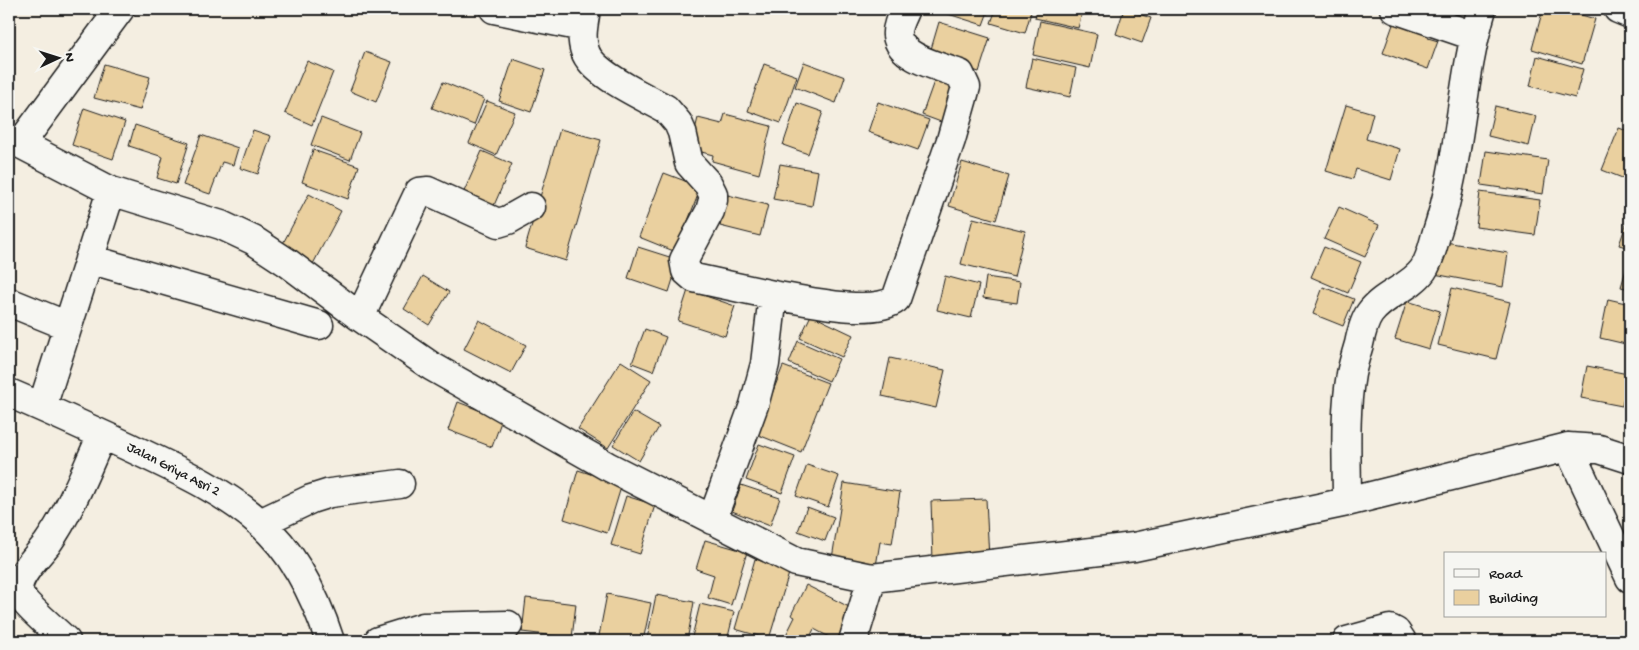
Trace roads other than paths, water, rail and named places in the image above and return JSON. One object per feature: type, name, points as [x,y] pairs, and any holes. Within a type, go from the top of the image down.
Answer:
[{"type":"street","points":[[120,9],[15,141],[111,191],[221,225],[252,240],[288,263],[360,317],[431,366],[607,466],[796,562],[872,578],[1134,547],[1347,502],[1568,446],[1599,449],[1630,459]]},
{"type":"street","points":[[494,9],[584,18],[585,51],[593,64],[600,71],[666,109],[673,116],[682,132],[689,164],[712,189],[713,200],[710,211],[684,260],[686,271],[694,278],[773,295],[843,306],[868,307],[886,305],[896,299],[951,140],[966,87],[960,74],[916,58],[900,43],[896,33],[905,9]]},
{"type":"street","points":[[1395,9],[1474,36]]},
{"type":"street","points":[[1347,502],[1347,423],[1350,384],[1362,331],[1368,315],[1375,306],[1423,270],[1427,260],[1437,232],[1451,174],[1474,36],[1482,9]]},
{"type":"street","points":[[1618,9],[1630,14]]},
{"type":"street","points":[[42,407],[111,191]]},
{"type":"street","points":[[360,317],[420,191],[428,191],[498,223],[508,220],[531,207]]},
{"type":"street","points":[[89,259],[319,325]]},
{"type":"street","points":[[712,520],[754,405],[765,364],[773,295]]},
{"type":"street","points":[[9,302],[68,326]]},
{"type":"street","name":"Jalan Griya Asri 2","points":[[9,393],[183,472],[229,499],[260,522],[300,572],[316,604],[330,641]]},
{"type":"street","points":[[66,641],[21,596],[18,589],[24,573],[47,544],[69,509],[102,435]]},
{"type":"street","points":[[1568,446],[1630,578]]},
{"type":"street","points":[[260,522],[311,499],[330,493],[400,484]]},
{"type":"street","points":[[853,641],[872,578]]},
{"type":"street","points":[[378,641],[423,627],[508,624]]},
{"type":"street","points":[[1347,641],[1390,629],[1396,632],[1402,641]]}]
